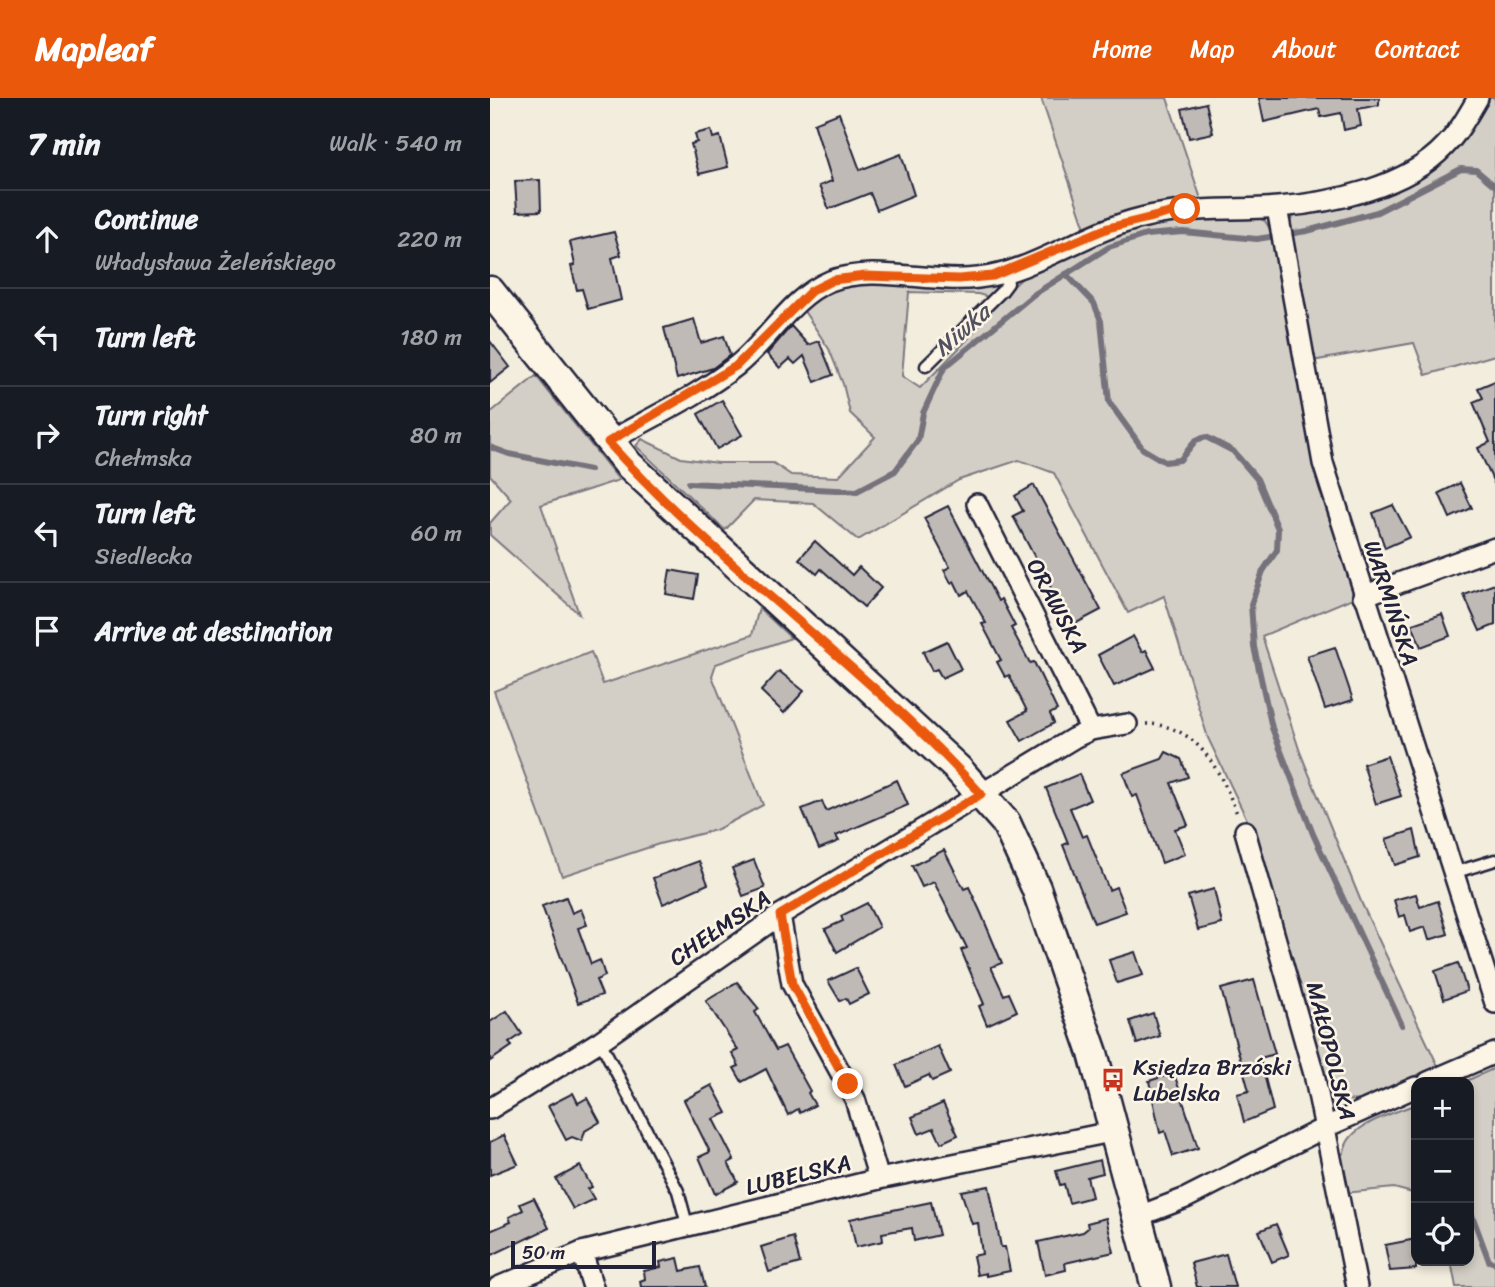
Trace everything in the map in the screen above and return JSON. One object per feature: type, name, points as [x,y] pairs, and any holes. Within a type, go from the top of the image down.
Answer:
[{"type":"street","points":[[608,442],[736,366],[802,300],[821,285],[845,277],[959,279],[1006,271],[1108,228],[1139,218],[1208,207],[1278,217],[1411,170],[1444,147],[1478,98]]},
{"type":"street","name":"WARMIŃSKA","points":[[1278,217],[1314,426],[1334,502],[1495,1003]]},
{"type":"street","points":[[490,290],[608,442],[659,495],[861,678],[981,794],[1006,823],[1021,852],[1072,987],[1116,1131],[1156,1287]]},
{"type":"street","name":"ORAWSKA","points":[[977,505],[1091,730]]},
{"type":"street","points":[[1363,596],[1495,548]]},
{"type":"street","points":[[981,794],[1091,730],[1127,724]]},
{"type":"street","name":"CHEŁMSKA","points":[[490,1109],[600,1041],[780,915],[981,794]]},
{"type":"street","name":"MAŁOPOLSKA","points":[[1245,831],[1326,1127],[1357,1287]]},
{"type":"street","points":[[780,915],[792,984],[855,1099],[879,1179]]},
{"type":"street","points":[[1440,1077],[1495,1053]]},
{"type":"street","points":[[1139,1216],[1186,1198],[1326,1127],[1411,1089]]},
{"type":"street","name":"LUBELSKA","points":[[498,1287],[582,1252],[879,1179],[1116,1131]]},
{"type":"street","points":[[582,1252],[593,1287]]},
{"type":"lane","points":[[926,366],[1002,291],[1008,283],[1006,271]]},
{"type":"lane","points":[[1453,873],[1495,860]]},
{"type":"lane","points":[[600,1041],[678,1191],[688,1228]]},
{"type":"path","points":[[1127,724],[1161,724],[1202,747],[1217,767],[1245,831]]},
{"type":"shaded area","points":[[1041,98],[1167,98],[1202,202],[1086,231]]},
{"type":"shaded area","points":[[1485,98],[1495,98],[1495,355],[1426,375],[1414,343],[1312,361],[1287,224],[1297,213],[1402,184]]},
{"type":"shaded area","points":[[1254,216],[1265,221],[1272,232],[1317,481],[1355,597],[1262,636],[1300,752],[1362,904],[1438,1066],[1360,1100],[1346,1100],[1336,1096],[1322,1075],[1251,828],[1208,738],[1164,596],[1128,613],[1054,473],[1019,460],[959,480],[858,540],[813,503],[754,500],[725,530],[636,446],[642,439],[681,458],[718,463],[773,463],[791,475],[838,477],[875,437],[850,413],[843,384],[829,349],[802,308],[842,283],[994,284],[996,290],[988,297],[978,294],[909,292],[902,376],[920,388],[967,340],[999,300],[1038,263],[1158,217]]},
{"type":"shaded area","points":[[536,376],[619,480],[541,505],[579,614],[490,535],[490,523],[511,499],[490,475],[490,413]]},
{"type":"shaded area","points":[[759,608],[791,638],[716,664],[712,676],[763,805],[716,830],[659,844],[562,876],[494,691],[591,652],[603,684],[752,635]]},
{"type":"shaded area","points":[[1495,1068],[1495,1287],[1456,1287],[1452,1266],[1474,1266],[1474,1077]]},
{"type":"shaded area","points":[[1411,1106],[1411,1193],[1394,1188],[1345,1193],[1338,1155],[1344,1153],[1347,1143],[1362,1127]]},
{"type":"building","points":[[1259,98],[1379,98],[1379,105],[1358,109],[1361,126],[1344,130],[1341,113],[1321,117],[1319,109],[1264,122]]},
{"type":"building","points":[[1206,103],[1213,133],[1189,138],[1182,109]]},
{"type":"building","points":[[839,113],[860,170],[901,154],[914,195],[877,210],[870,193],[829,209],[819,186],[832,181],[814,123]]},
{"type":"building","points":[[711,130],[713,138],[720,136],[728,167],[699,174],[691,144],[697,142],[695,134]]},
{"type":"building","points":[[540,180],[541,211],[517,212],[515,181]]},
{"type":"building","points":[[614,232],[621,255],[612,258],[621,300],[588,309],[582,289],[577,290],[571,266],[575,265],[570,242]]},
{"type":"building","points":[[694,319],[701,343],[724,336],[730,355],[713,368],[677,379],[664,328]]},
{"type":"building","points":[[791,326],[808,345],[819,341],[833,375],[815,382],[804,356],[795,364],[790,359],[780,368],[767,354]]},
{"type":"building","points":[[490,341],[510,367],[490,383]]},
{"type":"building","points":[[1495,381],[1495,485],[1478,448],[1490,442],[1473,402],[1483,398],[1478,388]]},
{"type":"building","points":[[722,400],[742,435],[717,449],[698,414]]},
{"type":"building","points":[[1460,483],[1472,508],[1450,518],[1439,493]]},
{"type":"building","points":[[1034,485],[1101,610],[1071,626],[1013,516],[1023,511],[1015,496]]},
{"type":"building","points":[[1393,505],[1410,537],[1385,548],[1373,513]]},
{"type":"building","points":[[948,506],[998,601],[1001,599],[1015,626],[1011,628],[1030,663],[1034,662],[1057,710],[1050,714],[1054,723],[1022,741],[1010,720],[1027,711],[1009,675],[1005,677],[997,662],[1001,660],[982,624],[986,623],[968,591],[961,595],[944,570],[950,567],[924,518]]},
{"type":"building","points":[[815,541],[852,575],[859,567],[881,588],[864,607],[821,569],[817,574],[799,559]]},
{"type":"building","points":[[670,570],[698,575],[694,599],[666,594]]},
{"type":"building","points":[[1495,584],[1495,625],[1480,631],[1464,595]]},
{"type":"building","points":[[1442,614],[1450,636],[1421,647],[1412,624]]},
{"type":"building","points":[[1133,636],[1142,652],[1146,650],[1155,668],[1114,686],[1098,655]]},
{"type":"building","points":[[947,641],[961,669],[942,678],[937,669],[932,671],[923,652]]},
{"type":"building","points":[[1335,647],[1353,700],[1325,709],[1307,656]]},
{"type":"building","points":[[779,671],[804,691],[784,713],[761,691]]},
{"type":"building","points":[[1166,752],[1181,759],[1188,777],[1171,783],[1188,825],[1175,829],[1185,854],[1162,863],[1137,795],[1132,797],[1123,773],[1162,759]]},
{"type":"building","points":[[1387,756],[1401,796],[1376,804],[1363,764]]},
{"type":"building","points":[[1079,774],[1090,800],[1070,808],[1082,837],[1087,835],[1109,890],[1116,887],[1126,912],[1094,923],[1063,845],[1068,843],[1046,788]]},
{"type":"building","points":[[897,780],[908,805],[836,836],[839,841],[819,849],[802,809],[822,801],[826,811]]},
{"type":"building","points":[[1414,830],[1420,857],[1395,865],[1386,839]]},
{"type":"building","points":[[944,850],[964,889],[969,887],[981,913],[1002,963],[991,967],[1004,995],[1009,993],[1017,1011],[987,1025],[979,1006],[984,1004],[961,950],[967,948],[934,882],[922,887],[912,866]]},
{"type":"building","points":[[754,860],[765,888],[743,896],[732,868]]},
{"type":"building","points":[[699,861],[708,884],[663,904],[653,878]]},
{"type":"building","points":[[1214,889],[1222,924],[1198,930],[1188,896]]},
{"type":"building","points":[[1416,894],[1420,907],[1438,901],[1448,934],[1429,940],[1425,927],[1410,932],[1405,915],[1399,917],[1394,900]]},
{"type":"building","points":[[566,897],[572,913],[581,909],[587,925],[578,928],[591,964],[600,960],[605,976],[596,980],[602,995],[578,1003],[542,906]]},
{"type":"building","points":[[867,903],[879,927],[837,952],[825,929],[843,921],[841,916]]},
{"type":"building","points":[[1135,952],[1143,975],[1117,983],[1109,960]]},
{"type":"building","points":[[1458,963],[1467,991],[1444,999],[1435,971]]},
{"type":"building","points":[[856,968],[869,994],[849,1004],[846,998],[840,1001],[828,981]]},
{"type":"building","points":[[1254,980],[1275,1054],[1260,1058],[1273,1110],[1244,1122],[1237,1094],[1249,1091],[1221,989]]},
{"type":"building","points":[[737,982],[759,1009],[755,1012],[776,1050],[785,1046],[815,1105],[800,1113],[798,1109],[788,1115],[766,1069],[742,1082],[734,1068],[739,1066],[732,1053],[738,1050],[706,1001]]},
{"type":"building","points":[[507,1011],[522,1034],[509,1043],[512,1046],[490,1061],[490,1022]]},
{"type":"building","points":[[1153,1013],[1160,1036],[1137,1044],[1130,1021]]},
{"type":"building","points":[[938,1046],[950,1073],[932,1081],[929,1075],[905,1086],[896,1065]]},
{"type":"building","points":[[1174,1073],[1198,1148],[1173,1156],[1165,1131],[1160,1133],[1149,1081]]},
{"type":"building","points":[[712,1085],[727,1113],[713,1119],[734,1160],[728,1163],[738,1182],[715,1194],[699,1157],[710,1152],[684,1100]]},
{"type":"building","points":[[573,1093],[578,1103],[587,1098],[600,1122],[585,1131],[582,1141],[572,1137],[566,1140],[548,1106]]},
{"type":"building","points":[[943,1103],[958,1135],[941,1143],[934,1128],[919,1134],[912,1117]]},
{"type":"building","points":[[504,1135],[518,1164],[490,1175],[490,1142]]},
{"type":"building","points":[[1100,1160],[1103,1173],[1087,1177],[1092,1197],[1069,1203],[1064,1184],[1060,1185],[1056,1171]]},
{"type":"building","points":[[580,1166],[592,1187],[588,1189],[594,1199],[573,1209],[556,1179]]},
{"type":"building","points":[[989,1186],[1001,1247],[1005,1247],[1010,1271],[986,1276],[986,1273],[977,1275],[973,1256],[982,1254],[978,1223],[972,1224],[961,1191]]},
{"type":"building","points":[[534,1198],[549,1228],[490,1256],[490,1231],[511,1222],[509,1217],[523,1210],[520,1204]]},
{"type":"building","points":[[931,1202],[939,1235],[914,1241],[912,1228],[882,1233],[883,1241],[856,1247],[850,1219]]},
{"type":"building","points":[[1106,1218],[1114,1252],[1065,1263],[1066,1270],[1045,1275],[1038,1242],[1083,1232],[1088,1228],[1087,1223]]},
{"type":"building","points":[[1276,1224],[1289,1255],[1272,1262],[1259,1231]]},
{"type":"building","points":[[793,1237],[800,1263],[769,1272],[761,1247]]},
{"type":"building","points":[[1411,1240],[1411,1266],[1416,1266],[1416,1269],[1390,1271],[1385,1245]]},
{"type":"building","points":[[1226,1254],[1235,1287],[1197,1287],[1191,1263]]},
{"type":"building","points":[[678,1258],[681,1271],[700,1267],[705,1287],[641,1287],[640,1281],[645,1279],[644,1271],[661,1267],[660,1262]]},
{"type":"waterway","name":"Niwka","points":[[689,483],[857,491],[895,471],[918,440],[923,413],[944,368],[1033,295],[1109,247],[1146,235],[1183,232],[1257,239],[1307,231],[1377,212],[1461,169],[1476,170],[1495,186]]},
{"type":"waterway","points":[[1066,274],[1094,303],[1101,321],[1109,402],[1143,449],[1165,462],[1180,460],[1196,440],[1206,437],[1233,451],[1257,479],[1278,529],[1277,550],[1263,571],[1251,604],[1254,647],[1272,728],[1313,834],[1402,1025]]},
{"type":"waterway","name":"Niwka","points":[[490,447],[509,454],[590,470]]},
{"type":"waterway","points":[[1474,1220],[1489,1261],[1495,1263]]},
{"type":"place","name":"Księdza Brzóski Lubelska","points":[[1113,1080]]},
{"type":"route","points":[[848,1084],[792,984],[780,915],[981,794],[958,769],[832,651],[659,495],[608,442],[717,380],[753,352],[811,291],[833,280],[865,276],[976,279],[993,276],[1108,228],[1139,218],[1185,209]]}]
